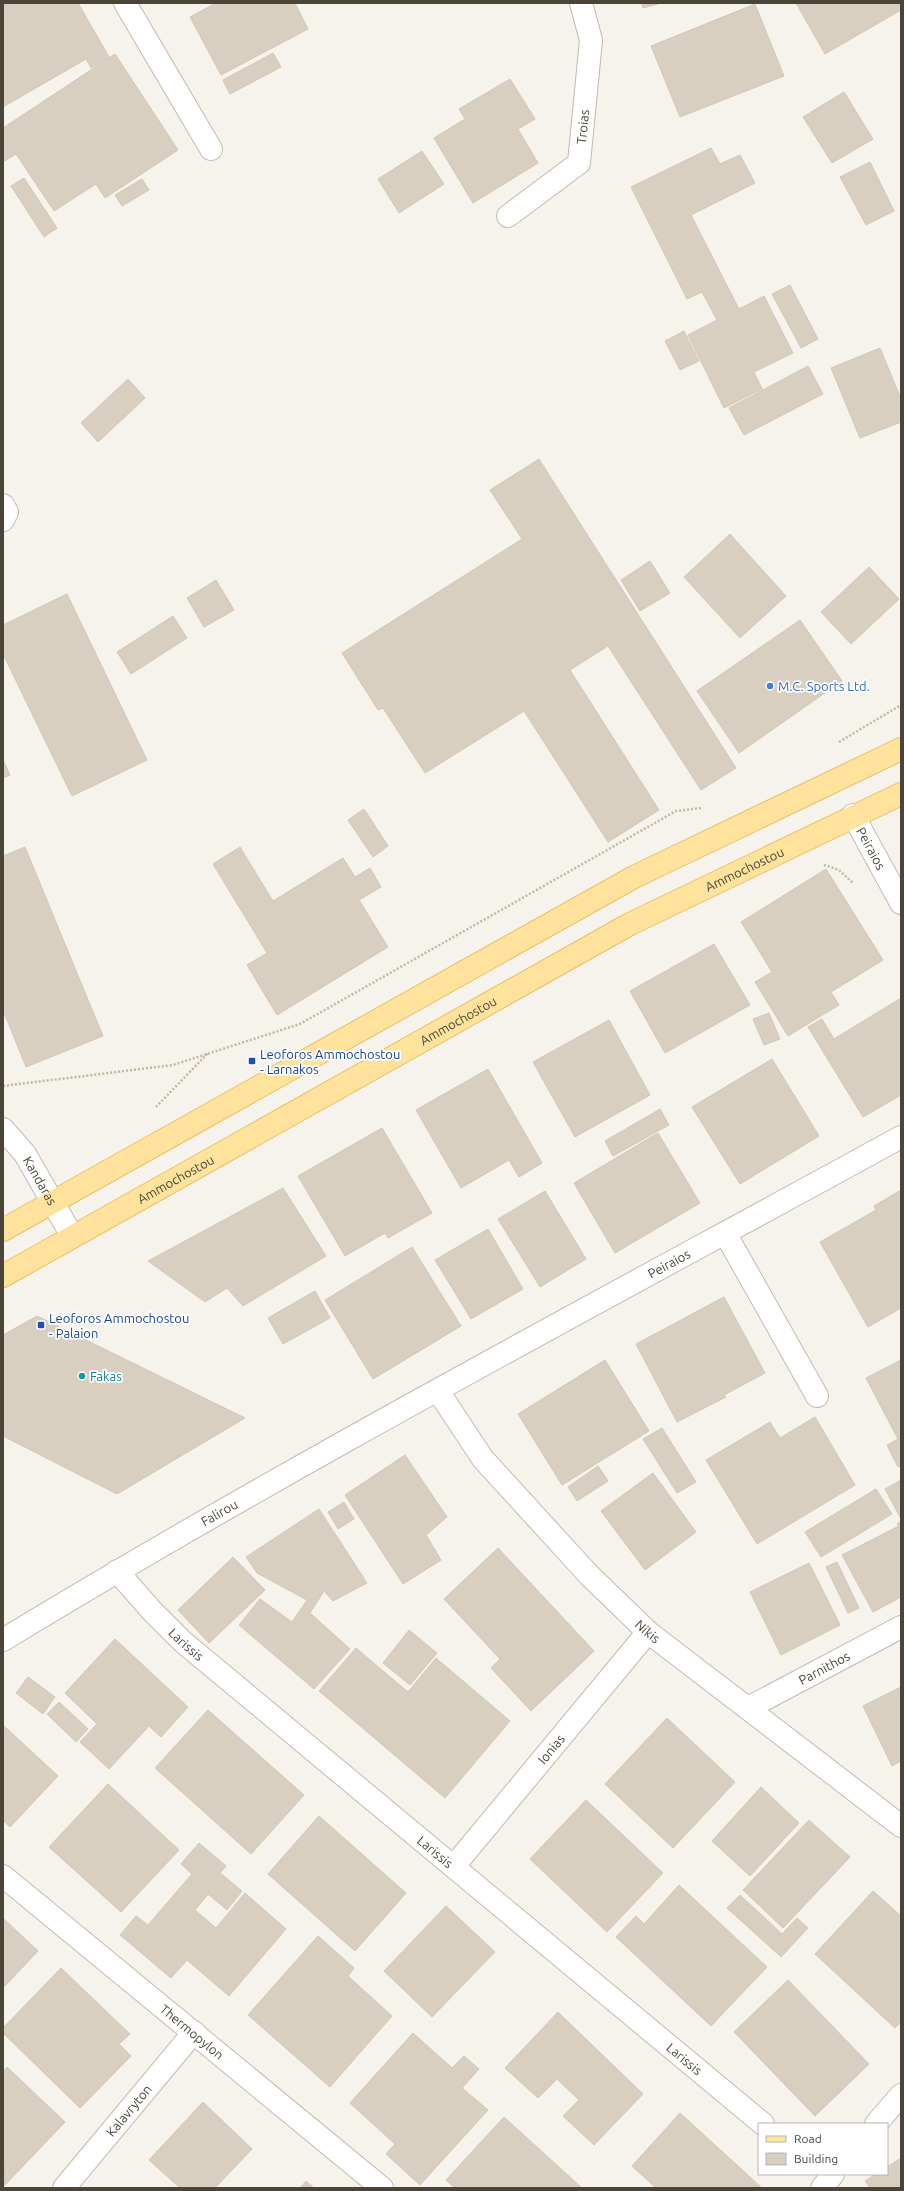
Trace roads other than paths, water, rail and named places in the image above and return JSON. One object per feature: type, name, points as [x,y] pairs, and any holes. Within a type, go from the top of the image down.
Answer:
[{"type":"main road","points":[[3,1230],[634,877],[901,749]]},
{"type":"main road","name":"Ammochostou","points":[[3,1276],[630,924],[853,815],[901,794]]},
{"type":"street","points":[[125,3],[211,150]]},
{"type":"street","name":"Troias","points":[[508,216],[579,163],[591,40],[581,3]]},
{"type":"street","points":[[3,505],[7,512],[3,520]]},
{"type":"street","name":"Peiraios","points":[[853,815],[901,903]]},
{"type":"street","name":"Kandaras","points":[[3,1129],[25,1154],[72,1236]]},
{"type":"street","name":"Peiraios","points":[[438,1391],[901,1137]]},
{"type":"street","points":[[725,1233],[817,1396]]},
{"type":"street","name":"Falirou","points":[[3,1640],[117,1571],[438,1391]]},
{"type":"street","name":"Nikis","points":[[438,1391],[483,1459],[493,1471],[584,1569],[648,1632],[901,1826]]},
{"type":"street","name":"Larissis","points":[[117,1571],[152,1611],[183,1642],[762,2123]]},
{"type":"street","name":"Parnithos","points":[[748,1708],[901,1627]]},
{"type":"street","name":"Ionias","points":[[454,1866],[648,1632]]},
{"type":"street","name":"Thermopylon","points":[[3,1876],[382,2188]]},
{"type":"street","name":"Kalavryton","points":[[64,2188],[194,2032]]},
{"type":"street","points":[[877,2123],[901,2095]]},
{"type":"place","name":"M.C. Sports Ltd.","points":[[770,686]]},
{"type":"place","name":"Leoforos Ammochostou - Larnakos","points":[[252,1061]]},
{"type":"place","name":"Leoforos Ammochostou - Palaion","points":[[41,1325]]},
{"type":"place","name":"Fakas","points":[[82,1376]]}]
